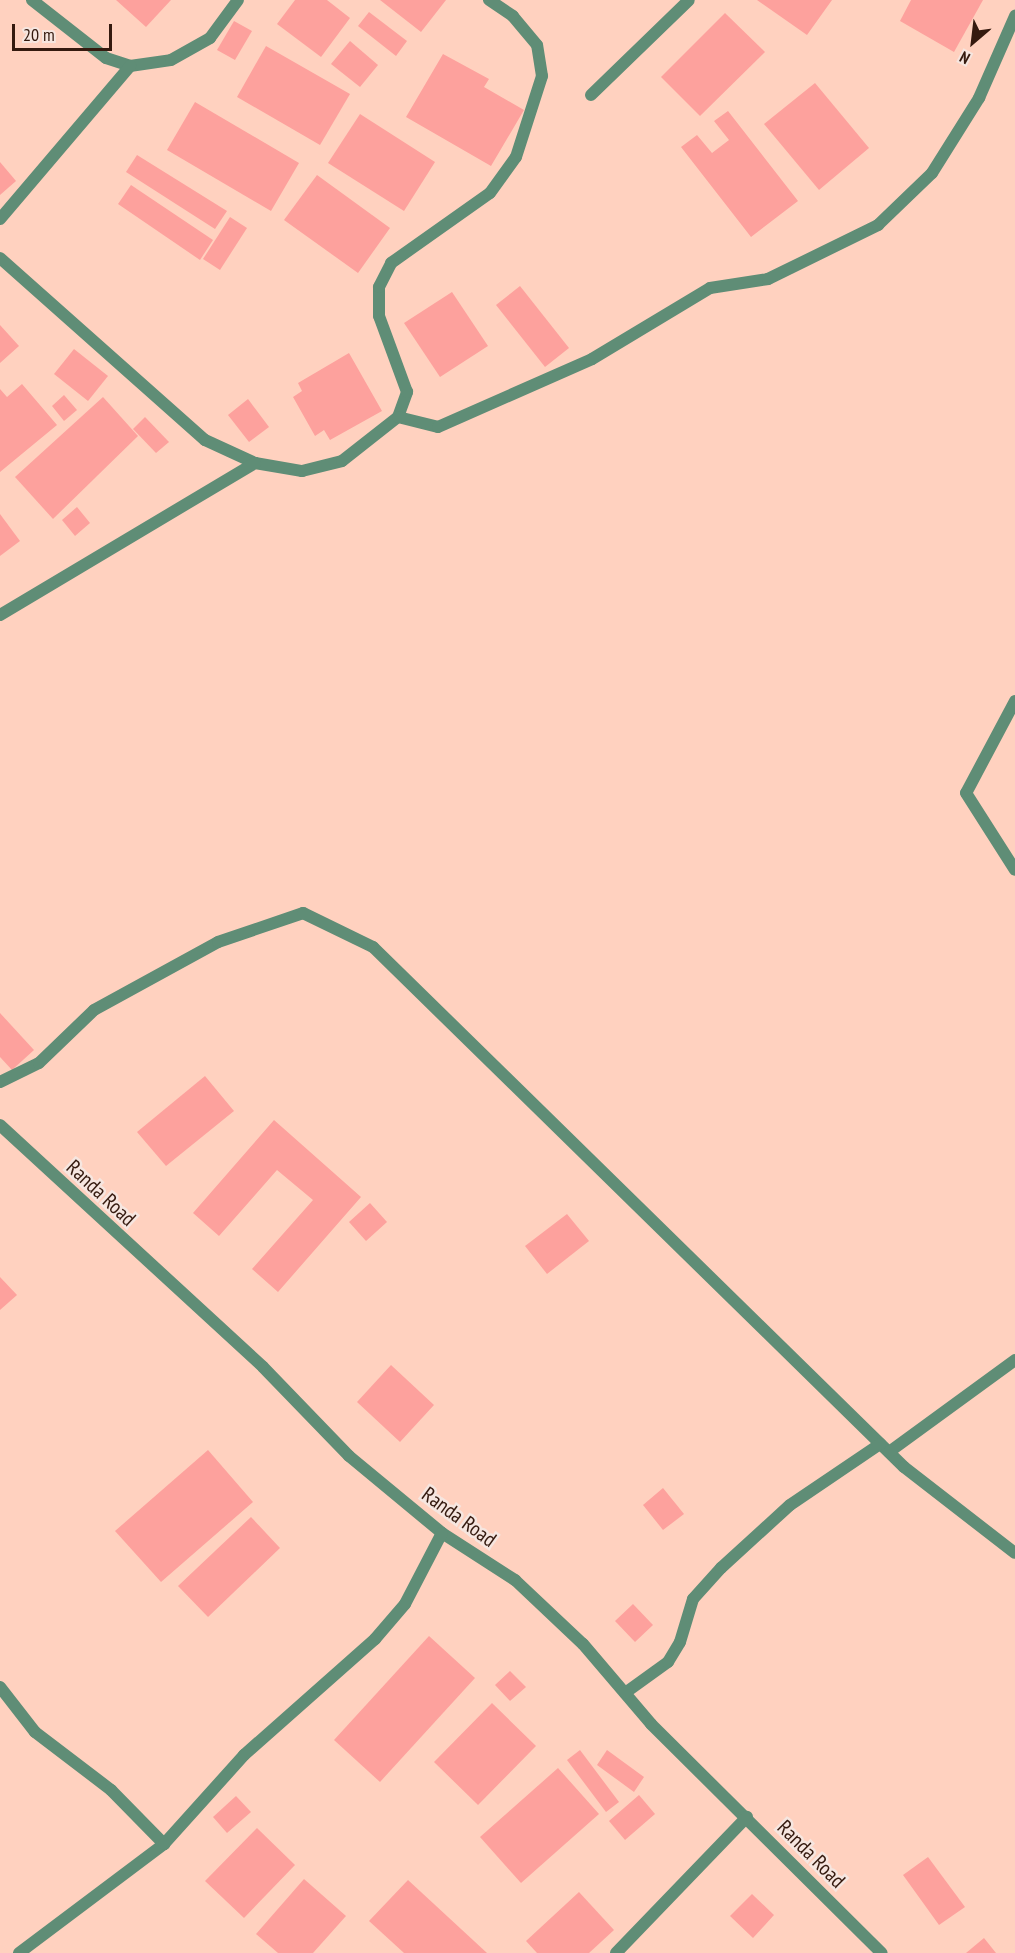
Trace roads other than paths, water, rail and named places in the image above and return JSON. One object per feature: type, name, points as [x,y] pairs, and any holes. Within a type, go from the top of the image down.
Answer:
[{"type":"street","points":[[32,0],[106,58],[130,66],[171,60],[210,38],[238,0]]},
{"type":"street","points":[[0,258],[205,440],[255,464],[302,471],[342,461],[398,417],[407,392],[379,316],[379,287],[391,263],[490,193],[516,156],[542,76],[537,45],[513,16],[489,0]]},
{"type":"street","points":[[591,95],[689,0]]},
{"type":"street","points":[[398,417],[438,427],[592,359],[710,288],[768,279],[878,225],[932,173],[979,98],[1015,16]]},
{"type":"street","points":[[0,219],[130,66]]},
{"type":"street","points":[[0,615],[255,464]]},
{"type":"street","points":[[1015,701],[966,793],[1015,870]]},
{"type":"street","points":[[0,1082],[39,1063],[94,1010],[218,942],[303,914],[373,947],[885,1448],[1015,1553]]},
{"type":"street","name":"Randa Road","points":[[0,1125],[263,1367],[349,1456],[442,1533],[515,1580],[583,1644],[625,1693],[882,1953]]},
{"type":"street","points":[[625,1693],[668,1662],[680,1642],[693,1599],[721,1568],[790,1505],[885,1448],[1015,1360]]},
{"type":"street","points":[[19,1953],[164,1844],[244,1755],[375,1639],[405,1604],[442,1533]]},
{"type":"street","points":[[0,1687],[35,1732],[111,1790],[164,1844]]},
{"type":"street","points":[[616,1953],[747,1817]]}]
